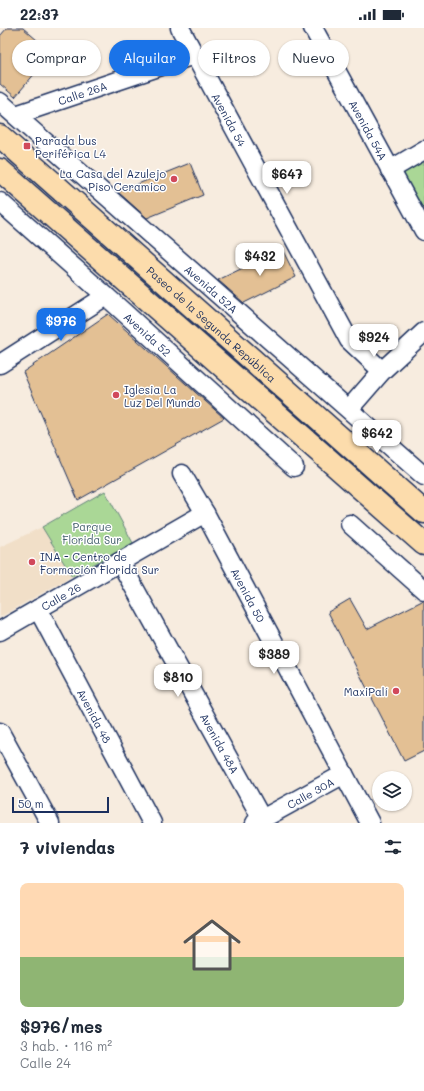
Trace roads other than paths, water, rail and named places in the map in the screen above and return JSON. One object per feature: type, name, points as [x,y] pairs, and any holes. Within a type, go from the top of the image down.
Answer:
[{"type":"highway","name":"Paseo de la Segunda República","points":[[0,136],[424,512]]},
{"type":"highway","points":[[0,170],[424,544]]},
{"type":"street","name":"Avenida 54","points":[[180,28],[349,340],[382,371]]},
{"type":"street","name":"Avenida 54A","points":[[313,28],[424,231]]},
{"type":"street","name":"Calle 26A","points":[[16,115],[194,55]]},
{"type":"street","name":"Avenida 52A","points":[[0,102],[424,476]]},
{"type":"street","points":[[390,170],[424,150]]},
{"type":"street","name":"Avenida 52","points":[[0,202],[294,467]]},
{"type":"street","points":[[0,364],[106,296]]},
{"type":"street","points":[[349,409],[382,371],[424,332]]},
{"type":"street","name":"Avenida 50","points":[[182,474],[205,513],[370,823]]},
{"type":"street","name":"Calle 26","points":[[0,631],[205,513]]},
{"type":"street","points":[[350,524],[424,590]]},
{"type":"street","name":"Avenida 48A","points":[[120,562],[259,821]]},
{"type":"street","name":"Avenida 48","points":[[38,610],[152,823]]},
{"type":"street","points":[[0,732],[7,759],[50,823]]},
{"type":"street","name":"Calle 30A","points":[[259,821],[344,774]]},
{"type":"place","name":"Parada bus Periférica L4","points":[[27,146]]},
{"type":"place","name":"La Casa del Azulejo Piso Ceramico","points":[[174,179]]},
{"type":"place","name":"Iglesia La Luz Del Mundo","points":[[116,395]]},
{"type":"place","name":"INA - Centro de Formación Florida Sur","points":[[32,562]]},
{"type":"place","name":"MaxiPalí","points":[[396,691]]},
{"type":"park label","name":"Parque Florida Sur","points":[[92,532]]}]
